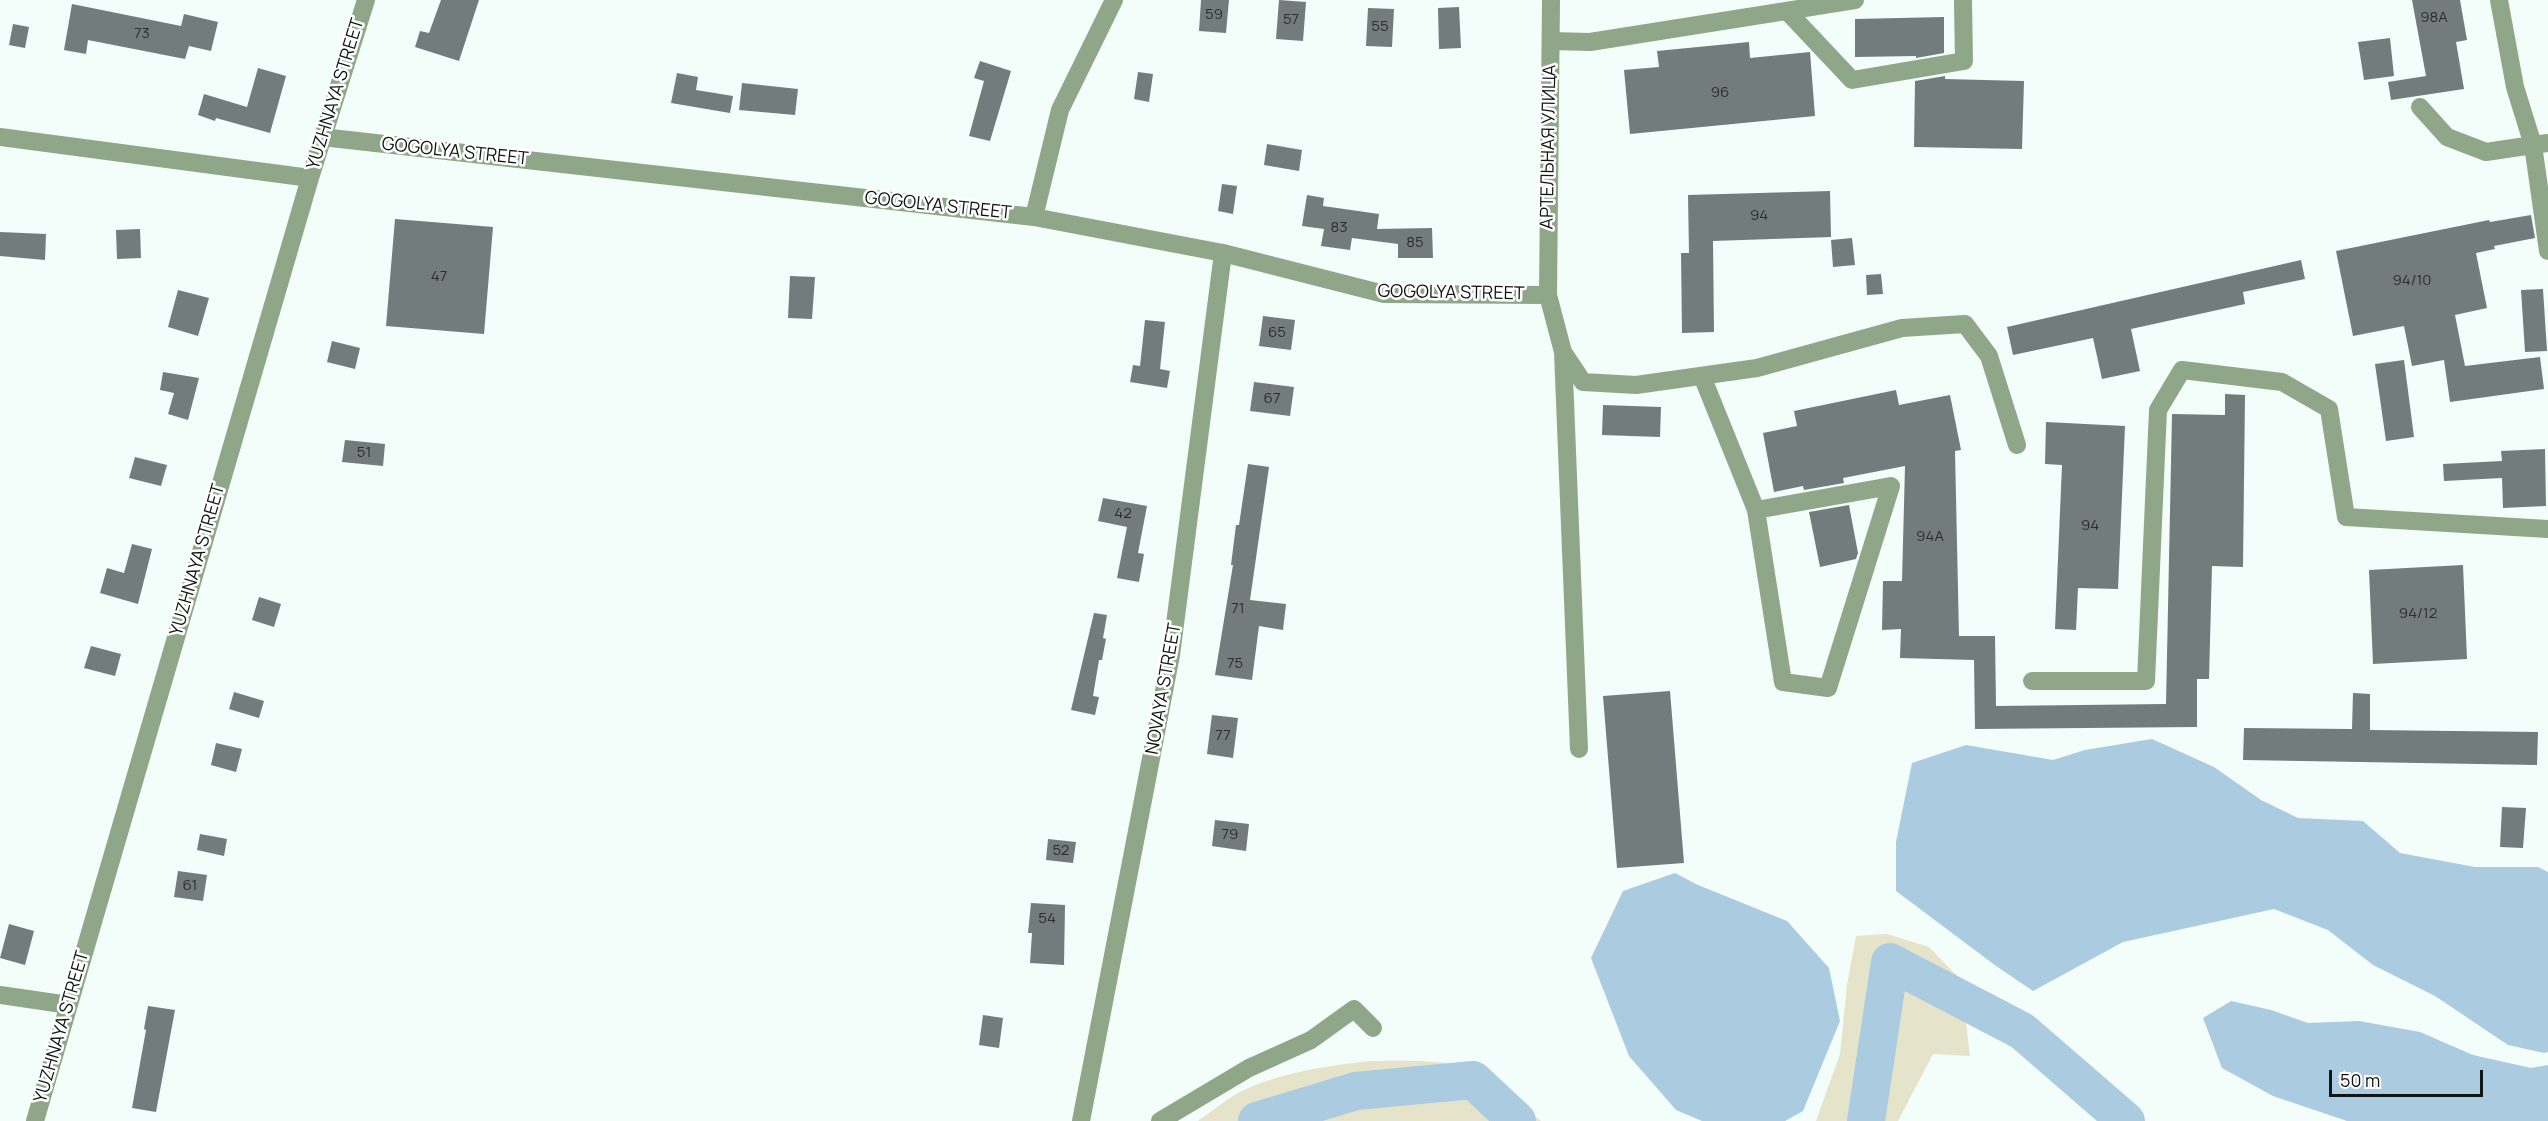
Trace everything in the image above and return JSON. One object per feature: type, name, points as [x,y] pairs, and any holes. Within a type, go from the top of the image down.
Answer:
[{"type":"street","name":"YUZHNAYA STREET","points":[[35,1121],[322,137],[366,0]]},
{"type":"street","points":[[1034,217],[1060,110],[1114,0]]},
{"type":"street","name":"АРТЕЛЬНАЯ УЛИЦА","points":[[1551,0],[1548,295],[1563,352]]},
{"type":"street","points":[[1551,41],[1590,42],[1855,0]]},
{"type":"street","points":[[2499,0],[2515,87],[2540,144],[2548,251]]},
{"type":"street","points":[[1787,11],[1852,80],[1964,61],[1963,1]]},
{"type":"street","points":[[2420,107],[2447,137],[2486,152],[2540,144]]},
{"type":"street","points":[[0,137],[310,178]]},
{"type":"street","name":"GOGOLYA STREET","points":[[322,137],[1034,217],[1223,253],[1384,294],[1548,295]]},
{"type":"street","name":"NOVAYA STREET","points":[[1081,1121],[1172,655],[1223,253]]},
{"type":"street","points":[[1563,352],[1583,382],[1636,385],[1757,368],[1902,328],[1965,324],[1989,356],[2017,445]]},
{"type":"street","points":[[1563,352],[1579,749]]},
{"type":"street","points":[[2032,681],[2146,681],[2158,410],[2182,370],[2282,382],[2329,409],[2346,517],[2548,529]]},
{"type":"street","points":[[1702,376],[1756,510],[1783,682],[1828,688],[1891,486],[1756,510]]},
{"type":"street","points":[[0,995],[69,1005]]},
{"type":"street","points":[[1160,1121],[1249,1068],[1311,1040],[1354,1009],[1374,1028]]},
{"type":"green space","points":[[1887,934],[1929,947],[1961,980],[1970,1056],[1933,1054],[1898,1121],[1816,1121],[1840,1054],[1847,985],[1856,936]]},
{"type":"green space","points":[[1370,1061],[1438,1062],[1472,1069],[1501,1083],[1541,1121],[1198,1121],[1236,1094],[1268,1081],[1319,1068]]},
{"type":"water","points":[[2152,739],[2214,767],[2261,800],[2298,818],[2363,821],[2400,853],[2475,867],[2538,867],[2548,872],[2548,1052],[2508,1045],[2435,996],[2373,965],[2328,930],[2274,909],[2123,942],[2033,991],[1896,891],[1896,842],[1912,763],[1966,745],[2053,760],[2085,750]]},
{"type":"water","points":[[1675,873],[1698,885],[1787,921],[1829,968],[1840,1021],[1803,1111],[1785,1121],[1702,1121],[1676,1110],[1629,1056],[1591,958],[1623,891]]},
{"type":"water","points":[[2231,1001],[2271,1010],[2308,1023],[2359,1021],[2420,1032],[2473,1055],[2531,1068],[2548,1065],[2548,1121],[2347,1121],[2273,1096],[2222,1068],[2203,1018]]},
{"type":"building","points":[[441,0],[479,0],[459,61],[415,47],[420,31],[429,33]]},
{"type":"building","points":[[1201,0],[1229,0],[1226,33],[1199,31]]},
{"type":"building","points":[[1279,0],[1306,2],[1303,41],[1276,39]]},
{"type":"building","points":[[2412,0],[2460,0],[2467,40],[2456,42],[2464,89],[2391,100],[2388,82],[2426,76]]},
{"type":"building","points":[[72,4],[181,26],[184,14],[218,22],[211,51],[189,46],[185,59],[88,40],[86,54],[64,50]]},
{"type":"building","points":[[1459,7],[1461,48],[1439,49],[1438,8]]},
{"type":"building","points":[[1368,8],[1394,9],[1392,47],[1366,46]]},
{"type":"building","points":[[1944,17],[1944,53],[1916,58],[1916,56],[1855,57],[1855,19]]},
{"type":"building","points":[[13,24],[29,27],[25,48],[9,45]]},
{"type":"building","points":[[2390,38],[2394,76],[2364,80],[2358,42]]},
{"type":"building","points":[[1749,42],[1750,58],[1810,52],[1815,116],[1630,134],[1624,70],[1659,67],[1657,51]]},
{"type":"building","points":[[980,61],[1011,71],[990,141],[969,136],[984,81],[974,78]]},
{"type":"building","points":[[258,68],[286,76],[270,133],[198,115],[204,94],[247,107]]},
{"type":"building","points":[[1138,72],[1153,74],[1149,102],[1134,99]]},
{"type":"building","points":[[677,73],[698,77],[696,90],[733,96],[730,113],[671,103]]},
{"type":"building","points":[[1945,76],[1945,79],[2024,81],[2022,149],[1914,147],[1915,81]]},
{"type":"building","points":[[742,83],[798,89],[795,115],[739,110]]},
{"type":"building","points":[[1267,144],[1302,150],[1299,171],[1264,165]]},
{"type":"building","points":[[1222,184],[1237,186],[1233,214],[1218,211]]},
{"type":"building","points":[[1830,191],[1831,237],[1713,241],[1714,332],[1682,333],[1681,253],[1689,253],[1688,195]]},
{"type":"building","points":[[1307,195],[1324,198],[1323,206],[1379,214],[1377,229],[1432,228],[1433,258],[1398,258],[1398,244],[1352,238],[1350,250],[1321,246],[1324,229],[1302,226]]},
{"type":"building","points":[[2531,215],[2535,238],[2494,246],[2495,249],[2476,253],[2487,308],[2455,315],[2465,366],[2540,357],[2544,389],[2450,402],[2444,360],[2412,366],[2404,326],[2353,336],[2336,251],[2489,220],[2490,222]]},
{"type":"building","points":[[395,219],[493,227],[484,334],[386,326]]},
{"type":"building","points":[[140,229],[141,258],[117,259],[116,230]]},
{"type":"building","points":[[0,232],[46,234],[45,260],[0,256]]},
{"type":"building","points":[[1852,238],[1855,265],[1833,267],[1831,240]]},
{"type":"building","points":[[2301,260],[2305,279],[2243,292],[2245,304],[2131,329],[2140,371],[2102,379],[2093,338],[2013,355],[2007,327]]},
{"type":"building","points":[[1881,274],[1883,294],[1867,295],[1866,275]]},
{"type":"building","points":[[790,276],[815,277],[812,319],[788,318]]},
{"type":"building","points":[[2543,289],[2547,351],[2525,352],[2521,290]]},
{"type":"building","points":[[178,290],[209,298],[198,336],[168,327]]},
{"type":"building","points":[[1263,316],[1295,320],[1291,350],[1259,346]]},
{"type":"building","points":[[1145,320],[1165,322],[1160,369],[1170,371],[1167,388],[1130,382],[1133,365],[1140,366]]},
{"type":"building","points":[[332,341],[360,348],[355,369],[327,362]]},
{"type":"building","points":[[2404,360],[2414,437],[2386,441],[2375,364]]},
{"type":"building","points":[[163,372],[199,378],[188,420],[168,414],[174,393],[160,390]]},
{"type":"building","points":[[1254,382],[1294,387],[1290,416],[1250,411]]},
{"type":"building","points":[[1896,390],[1899,405],[1950,395],[1961,450],[1955,451],[1959,636],[1995,636],[1996,706],[2166,704],[2172,414],[2225,415],[2225,394],[2245,395],[2243,567],[2212,566],[2209,679],[2197,679],[2197,727],[1975,729],[1974,660],[1900,658],[1901,629],[1882,630],[1883,581],[1902,581],[1905,466],[1843,478],[1844,483],[1804,490],[1803,486],[1774,492],[1763,433],[1797,426],[1794,411]]},
{"type":"building","points":[[1603,405],[1661,407],[1660,437],[1602,435]]},
{"type":"building","points":[[2046,422],[2125,426],[2118,589],[2078,588],[2076,630],[2055,629],[2062,465],[2045,464]]},
{"type":"building","points":[[345,440],[385,444],[383,466],[342,462]]},
{"type":"building","points":[[2545,449],[2546,506],[2503,508],[2502,478],[2444,481],[2443,464],[2502,461],[2501,451]]},
{"type":"building","points":[[135,457],[167,465],[161,486],[129,478]]},
{"type":"building","points":[[1248,464],[1269,467],[1250,600],[1286,604],[1283,630],[1259,626],[1252,680],[1215,675],[1233,565],[1231,565],[1236,525],[1239,525]]},
{"type":"building","points":[[1103,498],[1147,506],[1138,553],[1144,554],[1139,582],[1117,578],[1127,527],[1098,521]]},
{"type":"building","points":[[1849,505],[1858,553],[1856,559],[1820,567],[1809,512]]},
{"type":"building","points":[[132,544],[152,549],[138,604],[100,593],[107,568],[124,573]]},
{"type":"building","points":[[2463,565],[2467,659],[2373,664],[2369,570]]},
{"type":"building","points":[[259,597],[281,604],[274,627],[252,620]]},
{"type":"building","points":[[1094,613],[1107,615],[1103,638],[1106,639],[1102,660],[1099,660],[1093,696],[1099,697],[1095,715],[1071,710]]},
{"type":"building","points":[[91,646],[121,654],[115,676],[84,668]]},
{"type":"building","points":[[1670,691],[1684,863],[1617,868],[1603,696]]},
{"type":"building","points":[[234,692],[264,701],[259,718],[229,709]]},
{"type":"building","points":[[2353,693],[2370,694],[2370,730],[2538,732],[2537,765],[2243,760],[2244,728],[2352,729]]},
{"type":"building","points":[[1212,715],[1238,718],[1233,758],[1207,754]]},
{"type":"building","points":[[216,743],[242,749],[236,772],[211,765]]},
{"type":"building","points":[[2502,807],[2526,808],[2523,848],[2500,847]]},
{"type":"building","points":[[1215,820],[1249,824],[1246,851],[1212,846]]},
{"type":"building","points":[[200,834],[227,839],[224,856],[197,850]]},
{"type":"building","points":[[1048,839],[1076,842],[1073,863],[1046,860]]},
{"type":"building","points":[[178,871],[207,875],[203,901],[174,897]]},
{"type":"building","points":[[1031,903],[1065,905],[1064,965],[1030,963],[1032,933],[1028,933]]},
{"type":"building","points":[[9,924],[34,931],[25,965],[0,958]]},
{"type":"building","points":[[148,1006],[175,1010],[156,1112],[132,1108]]},
{"type":"building","points":[[983,1015],[1003,1018],[999,1048],[979,1045]]},
{"type":"waterway","points":[[1866,1121],[1890,962],[2022,1031],[2126,1121]]},
{"type":"waterway","points":[[1257,1121],[1356,1091],[1473,1080],[1517,1121]]}]
